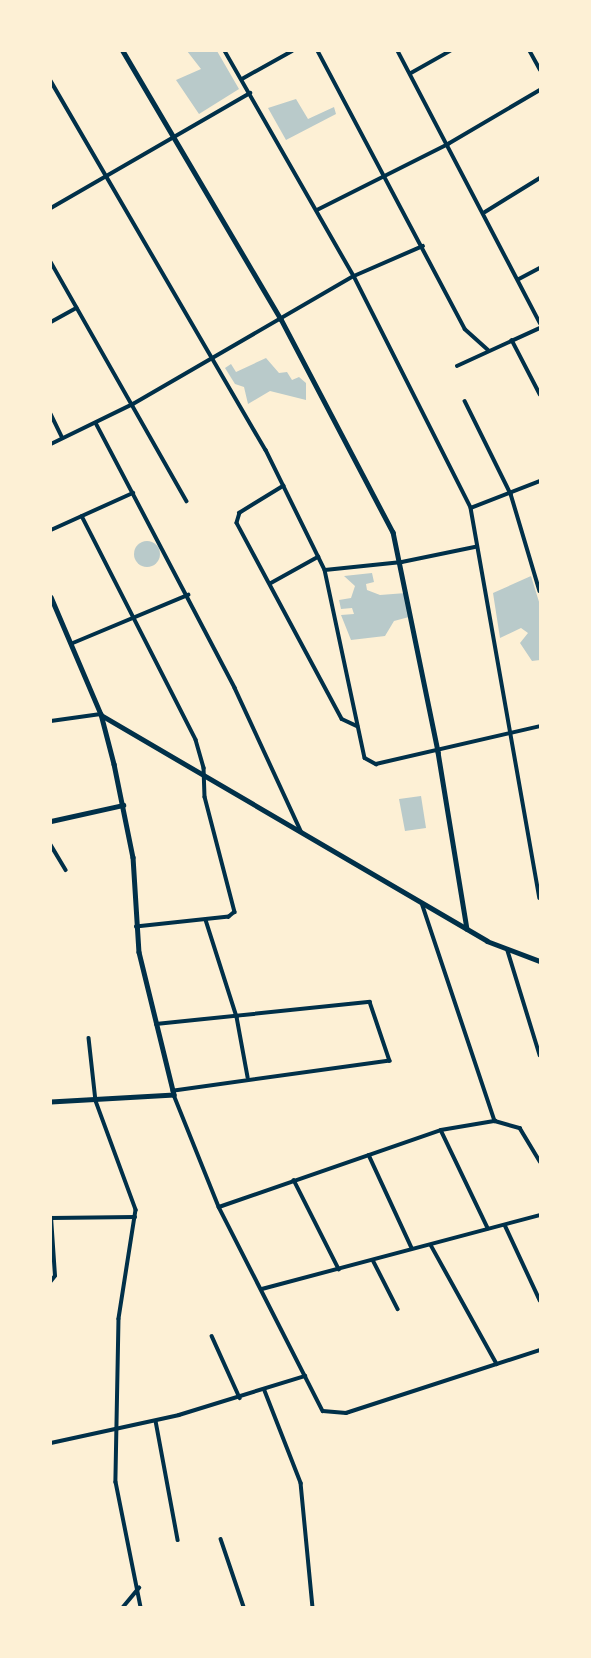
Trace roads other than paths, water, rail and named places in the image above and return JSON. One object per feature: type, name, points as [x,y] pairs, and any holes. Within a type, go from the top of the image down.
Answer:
[{"type":"street","points":[[123,51],[281,319],[376,492],[402,562],[438,752],[467,929]]},
{"type":"street","points":[[225,51],[354,276],[471,508],[475,547],[540,898]]},
{"type":"street","points":[[242,79],[292,51]]},
{"type":"street","points":[[318,51],[465,329],[488,350]]},
{"type":"street","points":[[398,51],[485,212],[540,323]]},
{"type":"street","points":[[411,73],[450,51]]},
{"type":"street","points":[[530,51],[540,69]]},
{"type":"street","points":[[51,81],[213,358],[284,486],[325,570],[357,726],[370,763],[510,737],[540,726]]},
{"type":"street","points":[[317,210],[387,177],[540,90]]},
{"type":"street","points":[[51,208],[250,93]]},
{"type":"street","points":[[485,212],[540,178]]},
{"type":"street","points":[[51,444],[133,404],[354,276],[423,246]]},
{"type":"street","points":[[51,262],[187,501]]},
{"type":"street","points":[[519,279],[540,268]]},
{"type":"street","points":[[51,321],[76,308]]},
{"type":"street","points":[[457,366],[540,328]]},
{"type":"street","points":[[512,340],[540,394]]},
{"type":"street","points":[[465,401],[510,494],[540,591]]},
{"type":"street","points":[[51,414],[62,437]]},
{"type":"street","points":[[96,423],[188,595],[302,835]]},
{"type":"street","points":[[471,508],[540,481]]},
{"type":"street","points":[[284,486],[237,517],[342,719],[357,726]]},
{"type":"street","points":[[51,530],[133,493]]},
{"type":"street","points":[[82,516],[197,740],[205,779],[205,797],[235,912],[229,917],[137,928]]},
{"type":"street","points":[[325,570],[402,562],[475,547]]},
{"type":"street","points":[[271,583],[318,556]]},
{"type":"street","points":[[73,643],[188,595]]},
{"type":"street","points":[[51,597],[73,643],[101,715],[133,857],[137,928],[173,1093],[219,1207],[323,1411],[346,1413],[540,1350]]},
{"type":"street","points":[[51,721],[101,715],[205,779],[467,929],[508,951],[540,961]]},
{"type":"street","points":[[51,821],[123,805]]},
{"type":"street","points":[[51,845],[66,870]]},
{"type":"street","points":[[421,901],[495,1121]]},
{"type":"street","points":[[206,920],[237,1017],[248,1078]]},
{"type":"street","points":[[508,951],[540,1055]]},
{"type":"street","points":[[51,1102],[96,1101],[173,1093],[248,1078],[390,1061],[370,1002],[156,1024]]},
{"type":"street","points":[[89,1038],[96,1101],[135,1203],[119,1319],[116,1482],[141,1607]]},
{"type":"street","points":[[219,1207],[441,1130],[495,1121],[520,1128],[540,1161]]},
{"type":"street","points":[[441,1130],[488,1228]]},
{"type":"street","points":[[368,1154],[412,1248]]},
{"type":"street","points":[[294,1180],[339,1269]]},
{"type":"street","points":[[262,1289],[540,1215]]},
{"type":"street","points":[[51,1281],[55,1276],[51,1218],[135,1217]]},
{"type":"street","points":[[505,1225],[540,1300]]},
{"type":"street","points":[[431,1245],[497,1364]]},
{"type":"street","points":[[373,1260],[398,1309]]},
{"type":"street","points":[[212,1336],[240,1398]]},
{"type":"street","points":[[51,1443],[156,1421],[265,1391],[305,1376]]},
{"type":"street","points":[[265,1391],[301,1483],[313,1607]]},
{"type":"street","points":[[156,1421],[178,1539]]},
{"type":"street","points":[[221,1539],[244,1607]]},
{"type":"street","points":[[123,1607],[139,1588]]}]
